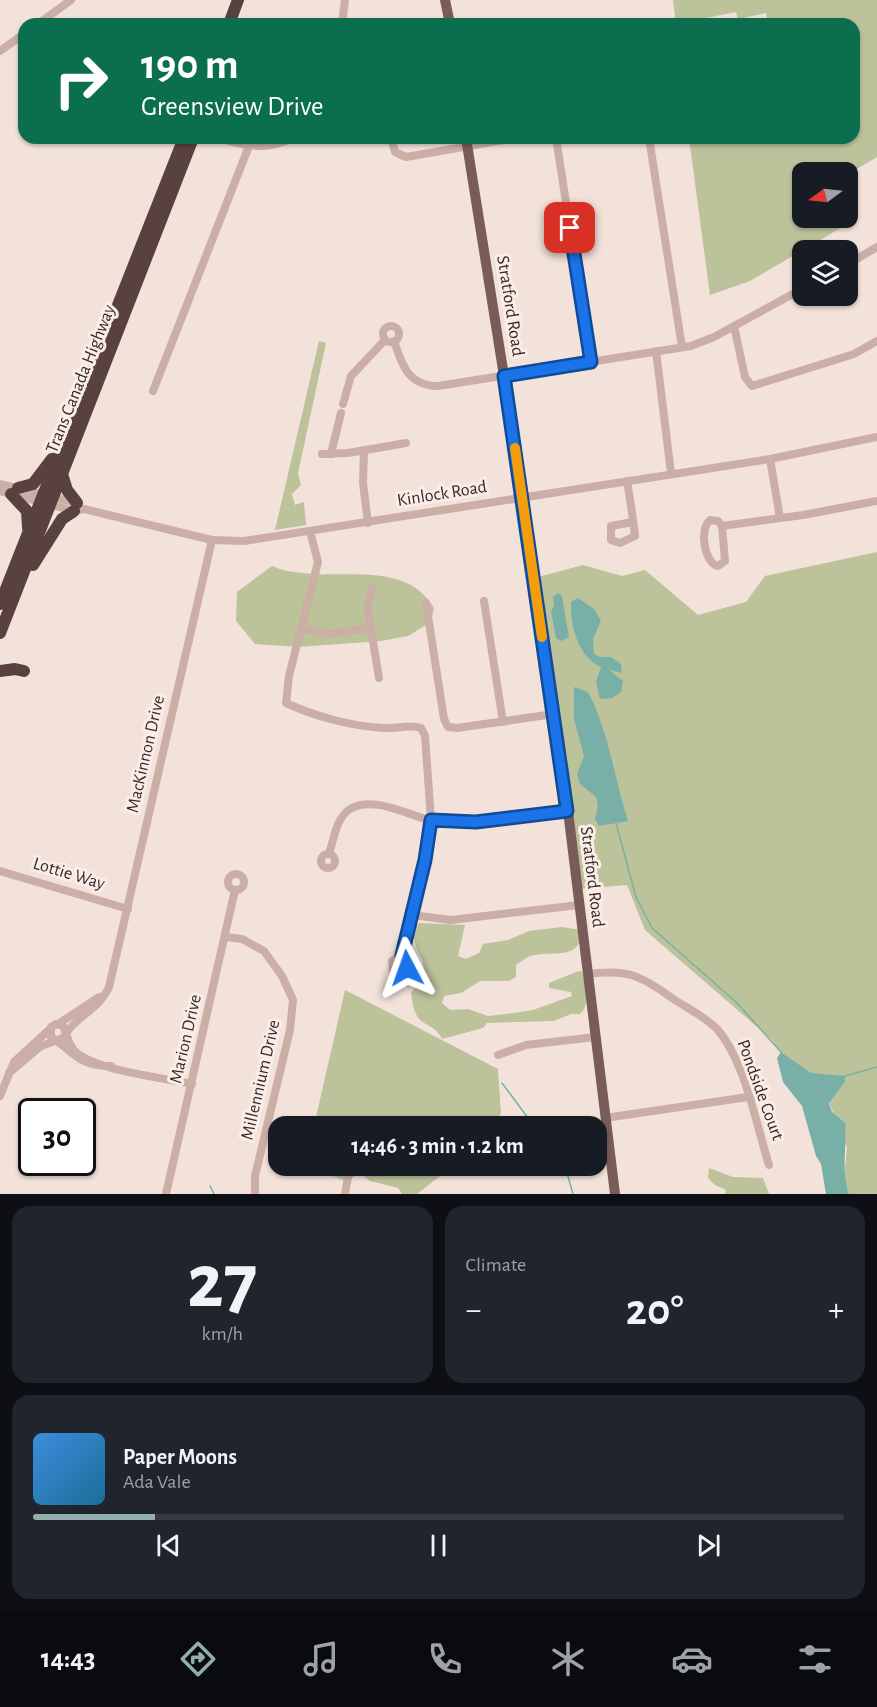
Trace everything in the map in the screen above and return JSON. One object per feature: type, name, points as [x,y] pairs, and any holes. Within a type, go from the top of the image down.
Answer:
[{"type":"highway","points":[[231,18],[238,0]]},
{"type":"highway","points":[[239,18],[245,0]]},
{"type":"highway","name":"Trans Canada Highway","points":[[0,633],[47,500],[65,441],[182,144]]},
{"type":"highway","name":"Trans Canada Highway","points":[[0,604],[27,536],[62,474],[191,144]]},
{"type":"highway","points":[[27,536],[30,518],[10,491],[25,488],[38,480],[65,441]]},
{"type":"highway","points":[[14,597],[62,519],[79,508],[67,490],[62,474]]},
{"type":"highway","points":[[0,671],[15,669],[24,671]]},
{"type":"main road","points":[[445,0],[449,18]]},
{"type":"main road","name":"Stratford Road","points":[[467,144],[554,714],[605,1116]]},
{"type":"main road","name":"Stratford Road","points":[[607,1134],[615,1194]]},
{"type":"main road","points":[[609,1194],[612,1173]]},
{"type":"street","points":[[46,18],[71,0]]},
{"type":"street","points":[[343,18],[345,0]]},
{"type":"street","points":[[0,51],[18,38]]},
{"type":"street","points":[[242,144],[249,146],[272,144]]},
{"type":"street","points":[[393,144],[399,157],[415,157],[463,144]]},
{"type":"street","points":[[557,144],[591,362]]},
{"type":"street","points":[[650,144],[682,347]]},
{"type":"street","points":[[153,391],[249,146]]},
{"type":"street","points":[[858,258],[877,247]]},
{"type":"street","points":[[406,443],[364,451],[327,454],[351,376],[390,341],[403,368],[419,383],[438,386],[703,342],[792,294]]},
{"type":"street","points":[[734,326],[745,377],[752,386],[854,354],[877,341]]},
{"type":"street","points":[[656,351],[672,473]]},
{"type":"street","name":"Kinlock Road","points":[[0,483],[10,491],[212,540],[244,541],[770,459],[877,437]]},
{"type":"street","points":[[364,451],[363,483],[368,523]]},
{"type":"street","points":[[770,459],[780,518]]},
{"type":"street","points":[[627,481],[633,522]]},
{"type":"street","points":[[722,526],[725,561],[722,565],[714,566],[707,557],[705,524],[713,520],[722,526],[877,501]]},
{"type":"street","points":[[310,531],[318,562],[285,693],[286,703],[302,710],[365,726],[385,728],[416,726],[421,728],[425,736],[431,820],[402,955]]},
{"type":"street","name":"MacKinnon Drive","points":[[66,1032],[105,996],[112,976],[212,540]]},
{"type":"street","points":[[373,588],[367,605],[379,678]]},
{"type":"street","points":[[484,601],[503,722]]},
{"type":"street","points":[[426,603],[445,723],[457,728],[554,714]]},
{"type":"street","points":[[301,628],[329,634],[369,628]]},
{"type":"street","points":[[329,854],[338,824],[349,810],[360,805],[377,805],[431,820],[476,822],[567,811]]},
{"type":"street","name":"Lottie Way","points":[[0,871],[128,909]]},
{"type":"street","name":"Marion Drive","points":[[166,1194],[235,890]]},
{"type":"street","points":[[412,915],[452,920],[579,905]]},
{"type":"street","name":"Millennium Drive","points":[[226,937],[242,939],[264,951],[282,976],[293,1000],[290,1030],[255,1176],[255,1194]]},
{"type":"street","name":"Pondside Court","points":[[588,974],[615,971],[636,976],[699,1014],[715,1027],[732,1051],[769,1165]]},
{"type":"street","name":"MacKinnon Drive","points":[[58,1024],[92,1003],[112,976]]},
{"type":"street","points":[[0,1096],[9,1073],[24,1051],[58,1024],[66,1032],[67,1040],[79,1054],[111,1066]]},
{"type":"street","points":[[50,1029],[51,1037],[81,1061],[192,1084]]},
{"type":"street","points":[[9,1073],[41,1046],[63,1038],[66,1032]]},
{"type":"street","points":[[498,1056],[526,1046],[595,1037]]},
{"type":"street","points":[[607,1118],[748,1097]]},
{"type":"street","points":[[345,1194],[348,1176]]},
{"type":"green space","points":[[673,0],[877,0],[877,157],[858,168],[858,162],[792,162],[792,228],[841,228],[820,240],[792,240],[792,256],[750,281],[710,295],[690,144],[860,144],[860,18],[767,18],[766,13],[738,18],[736,12],[706,18],[675,18]]},
{"type":"green space","points":[[319,341],[326,343],[298,473],[301,485],[292,494],[295,505],[304,502],[306,525],[275,530]]},
{"type":"green space","points":[[877,552],[877,1194],[849,1194],[844,1179],[847,1148],[829,1102],[845,1082],[823,1083],[781,1052],[771,1039],[645,930],[627,885],[577,889],[538,577],[583,565],[622,576],[645,570],[698,615],[746,602],[765,576]]},
{"type":"green space","points":[[272,566],[292,572],[360,574],[402,581],[420,591],[434,608],[431,622],[408,636],[381,641],[298,647],[255,644],[236,621],[237,592]]},
{"type":"green space","points":[[419,923],[465,925],[458,956],[466,959],[479,953],[483,944],[508,940],[529,931],[562,927],[581,930],[580,941],[570,951],[528,957],[516,965],[516,977],[509,981],[480,981],[461,993],[444,996],[442,1003],[450,1010],[468,1009],[488,1016],[533,1010],[572,996],[571,992],[549,988],[549,983],[582,971],[587,994],[584,1010],[580,1014],[571,1014],[554,1021],[487,1023],[483,1028],[442,1039],[438,1032],[420,1019],[413,1006],[411,993],[419,981],[424,966],[415,940],[414,929]]},
{"type":"green space","points":[[345,990],[498,1069],[501,1114],[499,1116],[316,1116]]},
{"type":"green space","points":[[709,1168],[733,1177],[763,1178],[769,1194],[725,1194],[726,1190],[715,1185],[708,1178]]},
{"type":"green space","points":[[333,1176],[355,1176],[346,1181]]},
{"type":"green space","points":[[364,1176],[440,1176],[417,1194],[402,1194],[398,1188],[370,1181]]},
{"type":"water","points":[[558,593],[562,596],[569,637],[561,641],[556,638],[551,612],[554,605],[553,597]]},
{"type":"water","points":[[578,598],[594,609],[601,621],[593,639],[594,654],[600,657],[611,657],[621,664],[622,673],[609,670],[623,681],[621,692],[612,698],[600,699],[596,682],[601,667],[586,656],[577,639],[572,620],[571,602]]},
{"type":"water","points":[[574,687],[588,692],[595,707],[628,821],[599,826],[595,819],[598,805],[596,797],[580,784],[577,774],[584,756],[574,719]]},
{"type":"water","points":[[781,1052],[811,1073],[845,1076],[845,1082],[829,1103],[832,1112],[845,1123],[845,1168],[849,1194],[826,1194],[821,1164],[816,1156],[802,1106],[783,1082],[777,1058]]},
{"type":"waterway","points":[[616,823],[636,897],[652,928],[736,1002],[781,1052]]},
{"type":"waterway","points":[[845,1076],[877,1067]]},
{"type":"waterway","points":[[502,1083],[527,1116]]},
{"type":"waterway","points":[[568,1176],[573,1194]]},
{"type":"waterway","points":[[210,1186],[214,1194]]},
{"type":"slow traffic","points":[[515,448],[542,637]]},
{"type":"route","points":[[407,968],[408,965],[402,955],[425,860],[431,820],[476,822],[567,811],[504,376],[591,362],[570,228]]}]
